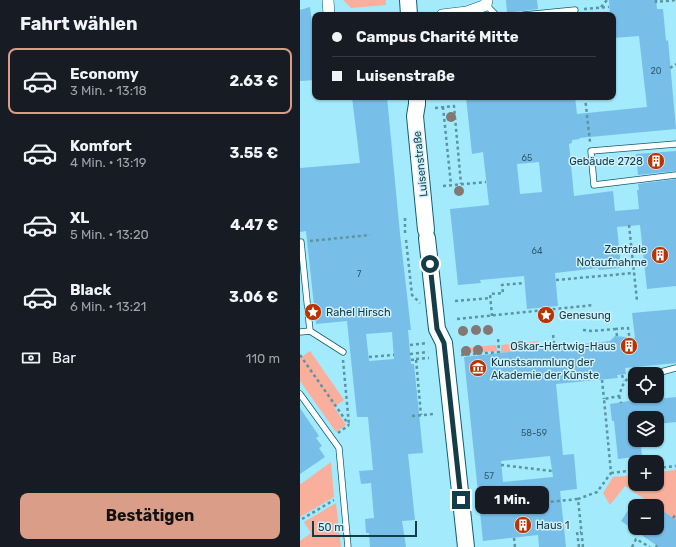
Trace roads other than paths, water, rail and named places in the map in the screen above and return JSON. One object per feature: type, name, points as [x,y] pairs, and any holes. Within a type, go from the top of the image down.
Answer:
[{"type":"street","points":[[328,0],[330,12]]},
{"type":"street","points":[[408,0],[409,12]]},
{"type":"street","points":[[467,12],[486,2]]},
{"type":"street","name":"Luisenstraße","points":[[416,100],[415,116],[437,329],[444,343],[466,547]]},
{"type":"lane","points":[[486,2],[494,12]]},
{"type":"lane","points":[[555,12],[575,10]]},
{"type":"lane","points":[[676,144],[591,152],[594,184],[676,175]]},
{"type":"lane","points":[[301,242],[310,331]]},
{"type":"lane","points":[[300,332],[310,331],[343,352]]},
{"type":"lane","points":[[664,371],[676,368]]},
{"type":"lane","points":[[300,394],[339,448],[348,547]]},
{"type":"place","name":"Gebäude 2728","points":[[656,161]]},
{"type":"place","name":"Zentrale Notaufnahme","points":[[660,255]]},
{"type":"place","name":"Rahel Hirsch","points":[[313,312]]},
{"type":"place","name":"Genesung","points":[[546,315]]},
{"type":"place","name":"Oskar-Hertwig-Haus","points":[[629,346]]},
{"type":"place","name":"Kunstsammlung der Akademie der Künste","points":[[478,368]]},
{"type":"place","name":"Haus 1","points":[[523,525]]}]
